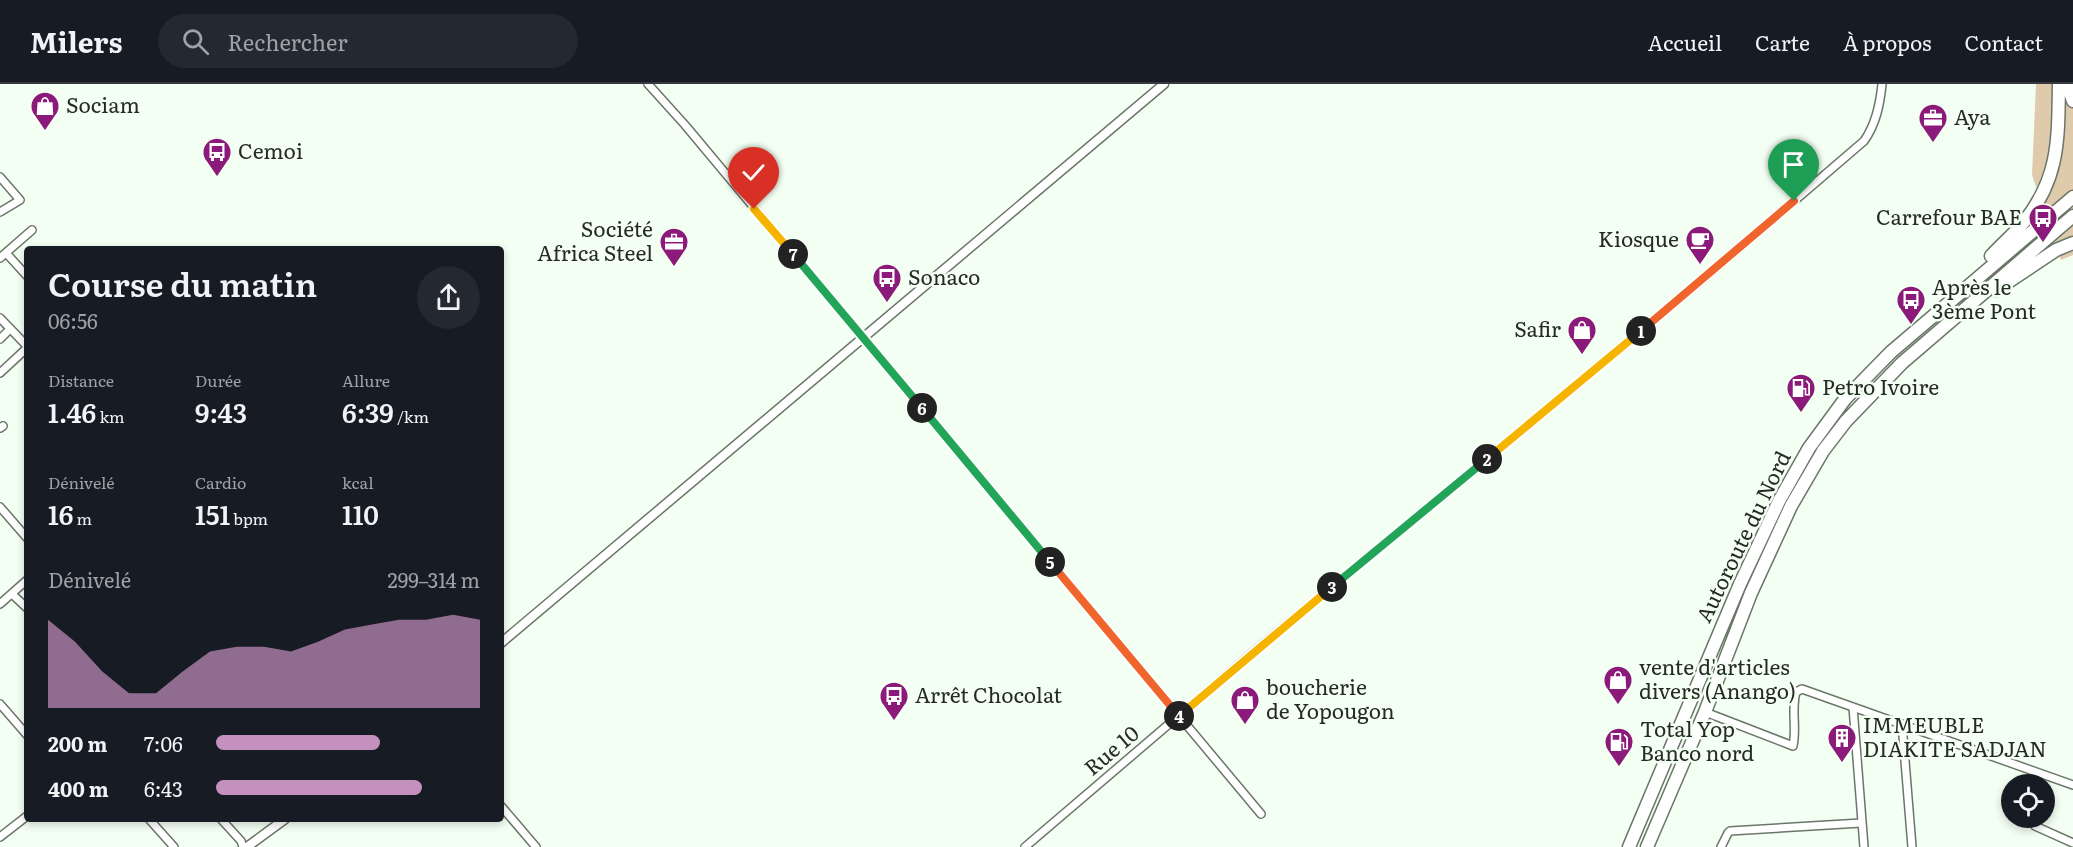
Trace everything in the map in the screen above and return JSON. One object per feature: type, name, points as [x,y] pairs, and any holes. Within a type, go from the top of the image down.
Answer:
[{"type":"highway","points":[[1955,296],[2023,222],[2046,188],[2056,159],[2059,84]]},
{"type":"highway","points":[[2067,84],[2073,101]]},
{"type":"highway","name":"Autoroute du Nord","points":[[1629,847],[1740,584],[1796,469],[1845,399],[1891,352],[2073,197]]},
{"type":"highway","name":"Autoroute du Nord","points":[[1647,846],[1705,712],[1751,593],[1791,506],[1823,451],[1846,421],[1902,363],[2073,216]]},
{"type":"highway","points":[[1962,312],[2056,250],[2073,243]]},
{"type":"street","points":[[648,84],[685,125],[1261,814]]},
{"type":"street","points":[[504,640],[1164,84]]},
{"type":"street","name":"Rue 10","points":[[1025,847],[1258,648],[1700,282],[1864,141],[1876,117],[1882,84]]},
{"type":"street","points":[[0,177],[20,200],[0,212]]},
{"type":"street","points":[[24,273],[3,255],[32,230]]},
{"type":"street","points":[[0,318],[24,344]]},
{"type":"street","points":[[0,339],[10,329]]},
{"type":"street","points":[[0,373],[24,350]]},
{"type":"street","points":[[0,507],[24,535]]},
{"type":"street","points":[[0,604],[24,583]]},
{"type":"street","points":[[12,594],[24,605]]},
{"type":"street","points":[[1705,712],[1793,746],[1796,734],[1794,699],[1796,692],[1802,689],[2073,785]]},
{"type":"street","points":[[0,704],[24,732]]},
{"type":"street","points":[[1853,707],[1864,847]]},
{"type":"street","points":[[1902,724],[1912,847]]},
{"type":"street","points":[[504,810],[536,847]]},
{"type":"street","points":[[0,837],[24,818]]},
{"type":"street","points":[[152,822],[174,847]]},
{"type":"street","points":[[224,822],[245,847],[281,822]]},
{"type":"street","points":[[1721,847],[1730,831],[1861,824]]},
{"type":"street","points":[[2039,828],[2073,843]]},
{"type":"shaded area","points":[[2036,84],[2073,84],[2073,255],[2061,260],[2032,175]]},
{"type":"place","name":"Sociam","points":[[45,132]]},
{"type":"place","name":"Aya","points":[[1933,144]]},
{"type":"place","name":"Cemoi","points":[[217,178]]},
{"type":"place","name":"Carrefour BAE","points":[[2043,244]]},
{"type":"place","name":"Kiosque","points":[[1700,266]]},
{"type":"place","name":"Société Africa Steel","points":[[674,268]]},
{"type":"place","name":"Sonaco","points":[[887,304]]},
{"type":"place","name":"Après le 3ème Pont","points":[[1911,326]]},
{"type":"place","name":"Safir","points":[[1582,356]]},
{"type":"place","name":"Petro Ivoire","points":[[1801,414]]},
{"type":"place","name":"vente d'articles divers (Anango)","points":[[1618,706]]},
{"type":"place","name":"Arrêt Chocolat","points":[[894,722]]},
{"type":"place","name":"boucherie de Yopougon","points":[[1245,726]]},
{"type":"place","name":"IMMEUBLE DIAKITE SADJAN","points":[[1842,764]]},
{"type":"place","name":"Total Yop Banco nord","points":[[1619,768]]},
{"type":"route","points":[[754,209],[1179,716],[1794,201]]}]
